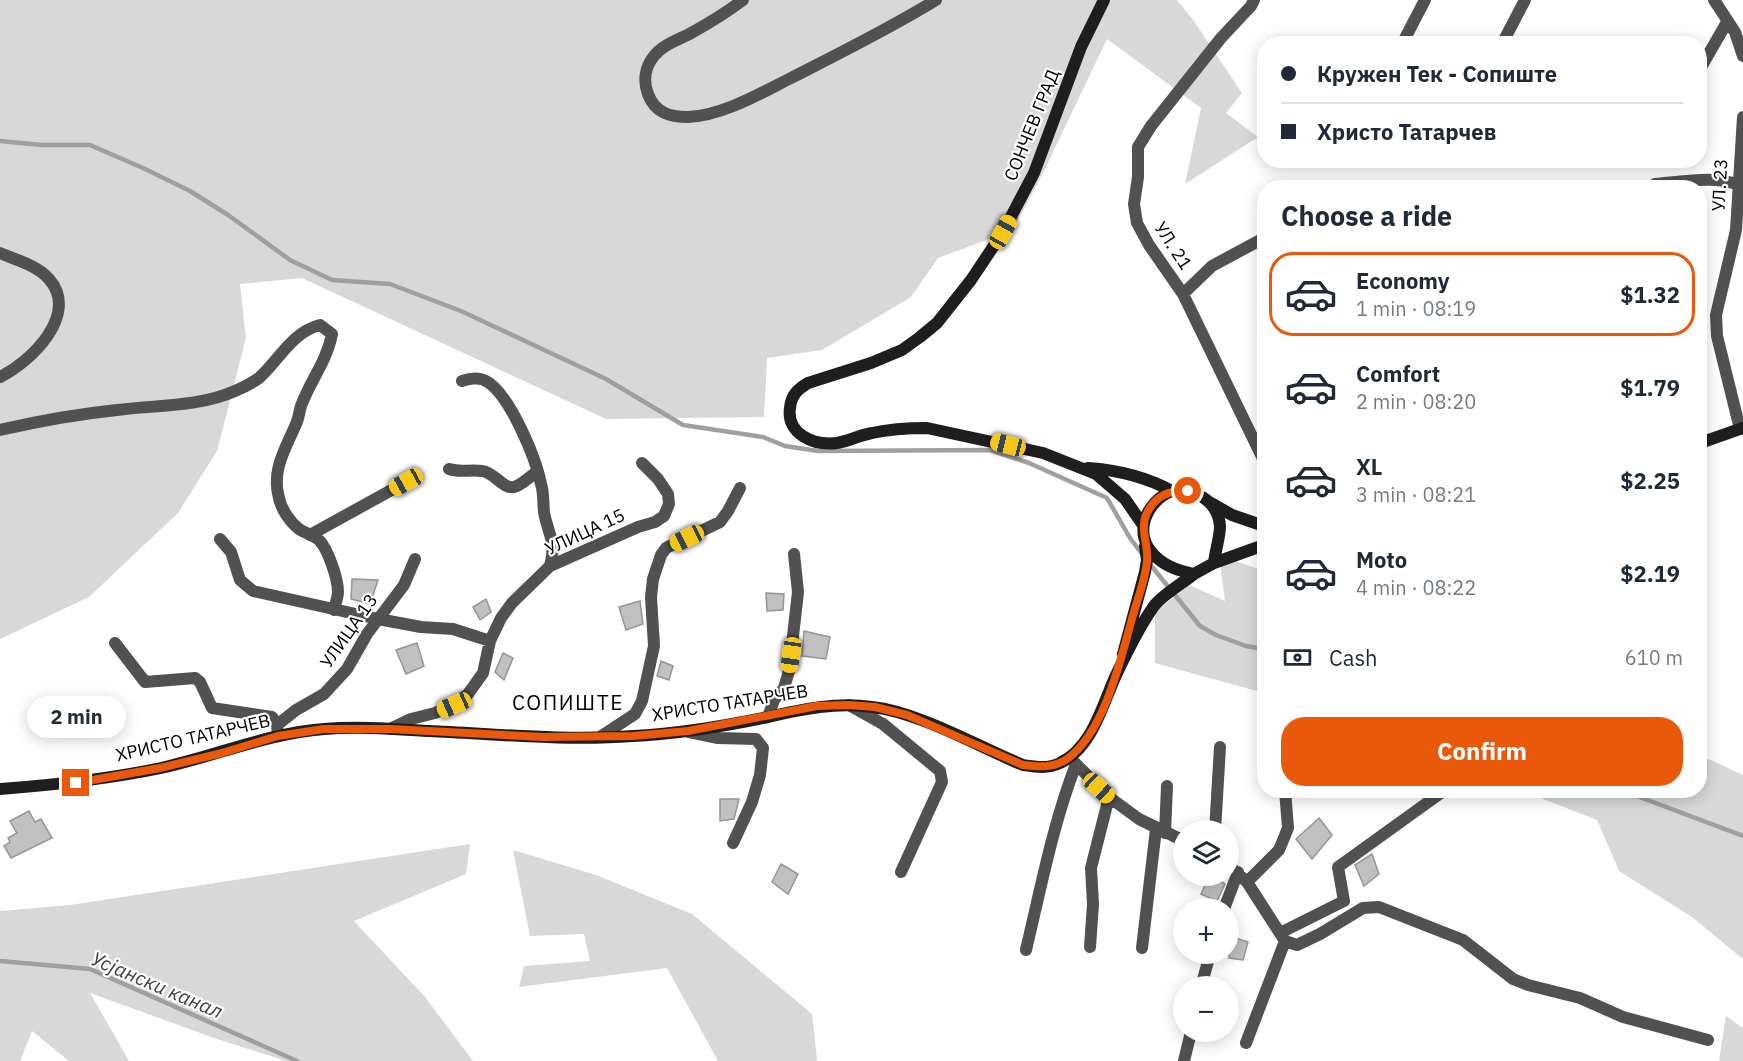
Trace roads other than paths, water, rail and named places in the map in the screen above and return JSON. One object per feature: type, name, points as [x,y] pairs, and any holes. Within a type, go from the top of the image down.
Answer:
[{"type":"main road","name":"СОНЧЕВ ГРАД","points":[[1080,468],[1043,453],[927,428],[872,433],[836,443],[813,442],[798,434],[791,423],[789,410],[793,396],[799,388],[808,383],[871,363],[902,350],[920,338],[937,322],[971,280],[1003,232],[1034,173],[1081,47],[1104,0]]},
{"type":"main road","points":[[1707,440],[1742,428]]},
{"type":"main road","points":[[1080,468],[1126,473],[1156,482],[1172,491]]},
{"type":"main road","points":[[1080,468],[1096,474],[1110,485],[1125,499],[1143,525]]},
{"type":"main road","points":[[1119,670],[1147,560],[1143,525],[1149,507],[1172,491],[1180,490],[1196,493],[1232,515],[1257,524]]},
{"type":"main road","points":[[1209,502],[1215,510],[1220,528],[1214,563]]},
{"type":"main road","points":[[1144,538],[1156,557],[1174,569],[1194,574]]},
{"type":"main road","points":[[1072,761],[1096,722],[1119,670],[1155,604],[1194,574],[1214,563],[1257,548]]},
{"type":"main road","name":"ХРИСТО ТАТАРЧЕВ","points":[[0,789],[76,783],[160,768],[222,753],[278,730],[390,729],[543,737],[600,737],[688,731],[817,706],[848,705],[875,707],[907,715],[1023,765],[1041,767],[1072,761]]},
{"type":"street","points":[[743,0],[727,13],[655,54],[647,68],[645,84],[648,96],[662,113],[691,117],[744,100],[886,30],[936,0]]},
{"type":"street","name":"УЛ. 21","points":[[1254,0],[1158,117],[1138,147],[1138,177],[1134,204],[1137,224],[1183,294],[1257,447]]},
{"type":"street","points":[[1406,36],[1425,0]]},
{"type":"street","points":[[1506,36],[1525,0]]},
{"type":"street","points":[[1714,0],[1735,32],[1743,56]]},
{"type":"street","points":[[1707,57],[1727,22]]},
{"type":"street","name":"УЛ. 23","points":[[1742,428],[1717,336],[1716,315],[1739,226],[1743,117]]},
{"type":"street","points":[[1707,181],[1722,180],[1739,185]]},
{"type":"street","points":[[1183,294],[1212,266],[1257,242]]},
{"type":"street","points":[[0,253],[39,269],[50,279],[57,292],[60,307],[54,327],[41,344],[13,371],[0,377]]},
{"type":"street","points":[[0,430],[96,413],[204,400],[233,392],[257,379],[300,334],[320,325],[332,334],[329,351],[301,405],[297,421],[279,463],[277,476],[279,500],[288,518],[299,529],[319,540],[324,548],[338,590],[334,610]]},
{"type":"street","points":[[462,381],[475,378],[484,380],[497,391],[529,443],[542,485],[544,514],[554,551],[550,566]]},
{"type":"street","name":"УЛИЦА 15","points":[[390,729],[411,719],[454,705],[468,694],[483,673],[490,641],[501,618],[512,603],[550,566],[638,527],[655,522],[664,516],[669,504],[668,494],[658,479],[642,463]]},
{"type":"street","points":[[449,469],[460,473],[482,471],[493,474],[507,487],[512,488],[537,471]]},
{"type":"street","points":[[310,535],[406,482]]},
{"type":"street","points":[[600,737],[635,714],[642,701],[654,646],[651,597],[653,579],[661,555],[666,548],[720,522],[728,512],[740,488]]},
{"type":"street","points":[[220,539],[231,552],[240,580],[253,591],[378,619],[421,627],[453,629],[490,641]]},
{"type":"street","points":[[768,717],[774,700],[784,688],[789,671],[798,592],[794,554]]},
{"type":"street","name":"УЛИЦА 13","points":[[278,730],[296,710],[324,694],[347,669],[378,619],[404,585],[415,559]]},
{"type":"street","points":[[115,643],[145,682],[195,678],[200,682],[212,708],[272,717],[278,730]]},
{"type":"street","points":[[848,705],[892,730],[943,776],[901,872]]},
{"type":"street","points":[[688,731],[718,738],[756,739],[763,748],[752,802],[733,843]]},
{"type":"street","points":[[1216,820],[1220,747]]},
{"type":"street","points":[[1026,950],[1072,761],[1109,797],[1139,819],[1173,836]]},
{"type":"street","points":[[1142,948],[1167,786]]},
{"type":"street","points":[[1090,947],[1093,904],[1091,868],[1109,797]]},
{"type":"street","points":[[1247,882],[1279,850],[1288,828],[1286,798]]},
{"type":"street","points":[[1246,1043],[1282,937],[1344,900],[1338,867],[1434,798]]},
{"type":"street","points":[[1239,874],[1247,882],[1282,937],[1297,945],[1363,908],[1379,907],[1463,940],[1513,979],[1580,998],[1623,1017],[1708,1040]]},
{"type":"street","points":[[1184,1061],[1189,1042]]},
{"type":"waterway","points":[[0,141],[42,145],[90,145],[190,191],[228,215],[290,260],[332,280],[390,284],[461,311],[606,379],[683,425],[763,437],[785,446],[818,451],[990,450],[1029,463],[1107,498],[1142,554]]},
{"type":"waterway","points":[[1149,563],[1200,626],[1216,635],[1257,648]]},
{"type":"waterway","points":[[1642,798],[1743,836]]},
{"type":"waterway","name":"Усјански канал","points":[[0,961],[90,969],[297,1061]]},
{"type":"district","name":"СОПИШТЕ","points":[[568,703]]}]
